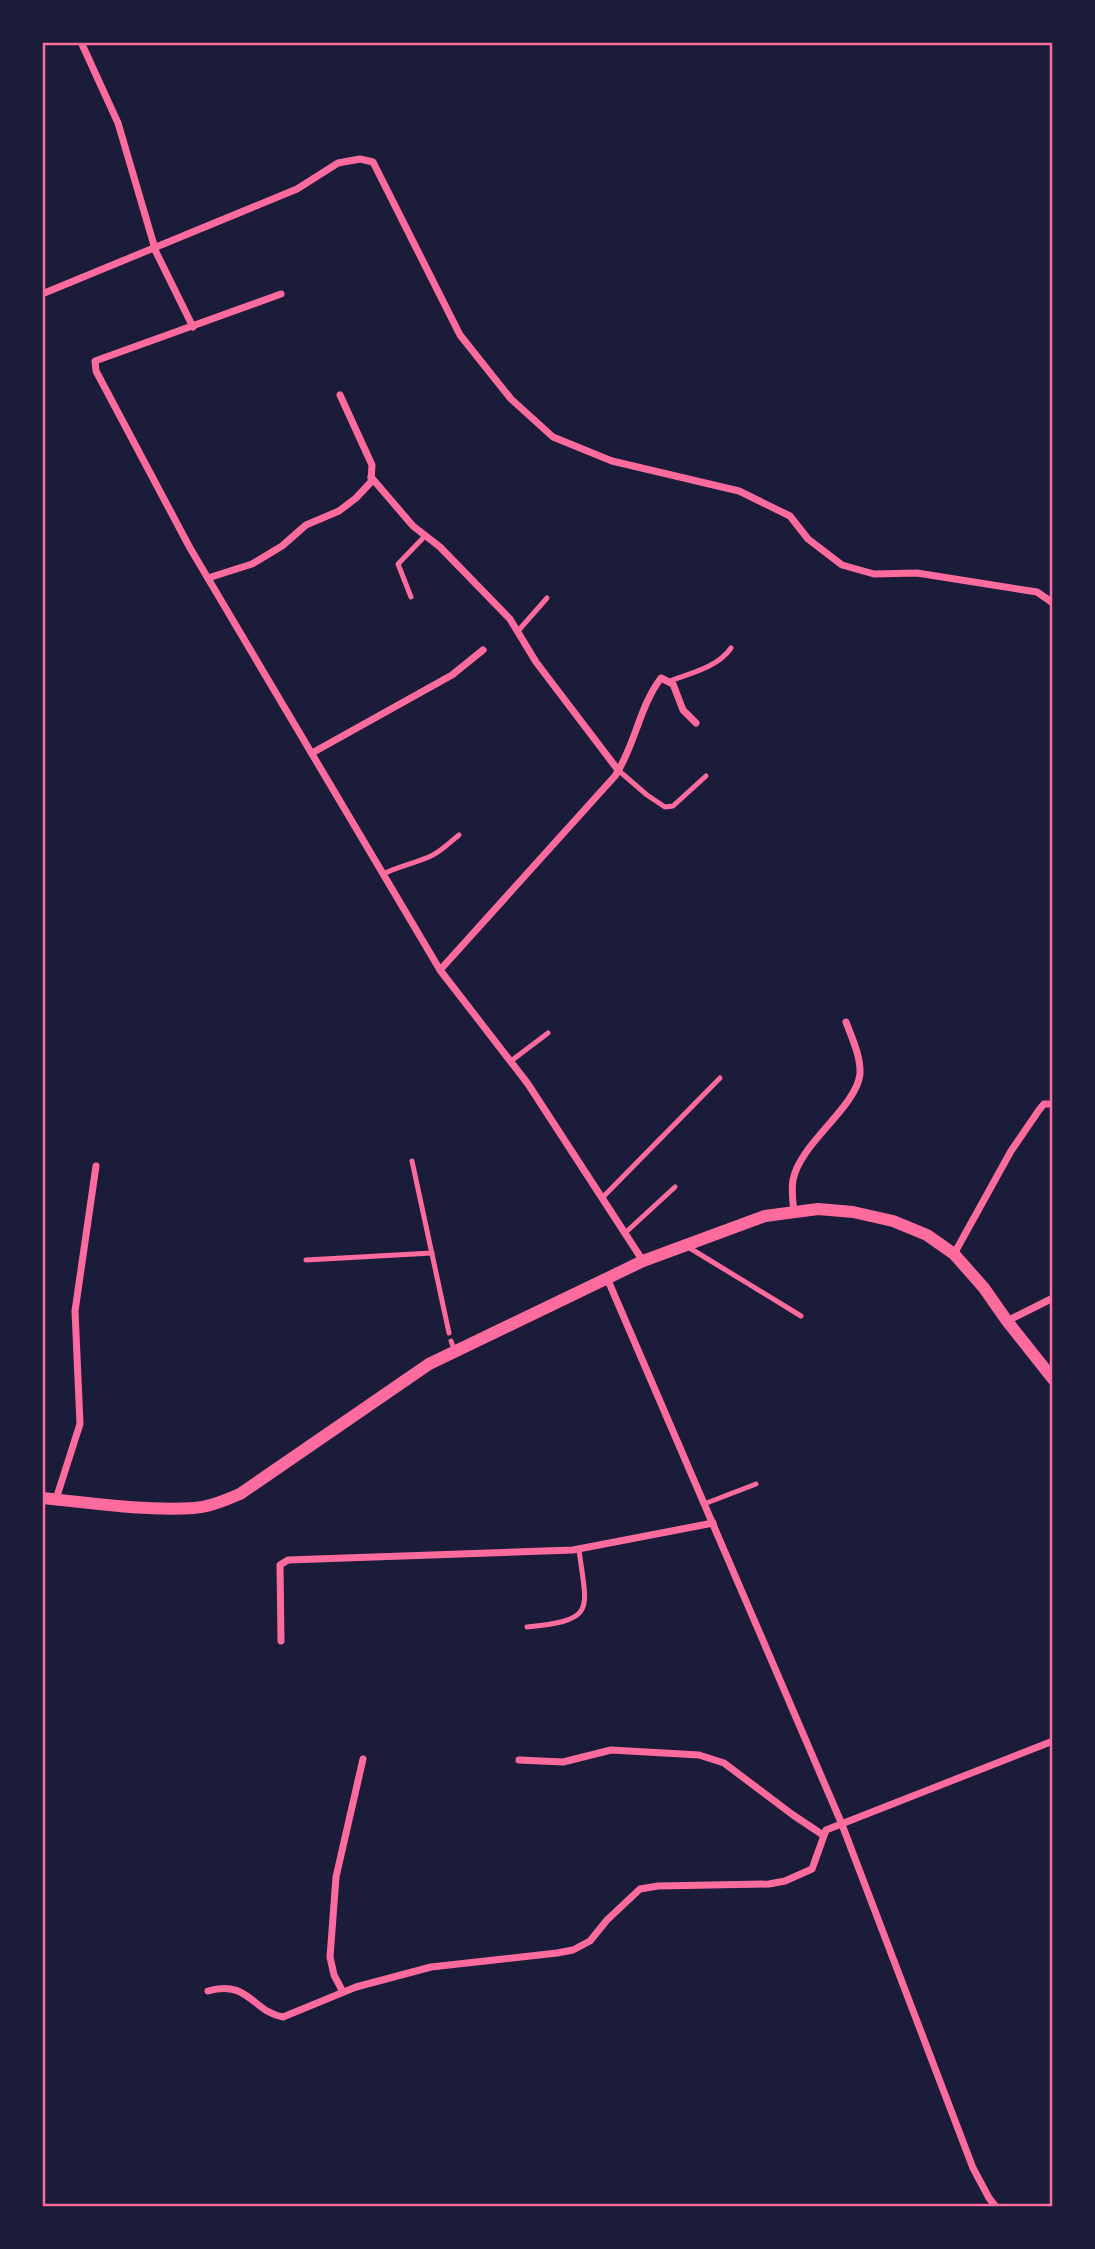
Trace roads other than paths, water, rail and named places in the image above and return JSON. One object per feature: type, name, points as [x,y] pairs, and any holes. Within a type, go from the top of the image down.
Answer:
[{"type":"street","points":[[81,42],[118,123],[155,247],[193,327]]},
{"type":"street","points":[[42,294],[297,188],[338,163],[360,159],[373,162],[460,335],[511,399],[553,437],[612,461],[739,491],[790,516],[807,539],[842,565],[874,574],[917,573],[1037,592],[1053,603]]},
{"type":"street","points":[[281,294],[95,361],[94,366],[208,578],[440,970],[528,1084],[643,1261]]},
{"type":"street","points":[[208,578],[252,564],[282,546],[306,525],[339,511],[356,498],[370,482],[370,459],[341,395]]},
{"type":"street","points":[[371,477],[413,526],[479,585],[518,631],[536,662],[618,770]]},
{"type":"street","points":[[312,753],[453,675],[484,650]]},
{"type":"street","points":[[440,970],[618,770],[635,738],[651,692],[661,678],[670,681],[683,710],[696,723]]},
{"type":"street","points":[[794,1213],[792,1183],[801,1159],[841,1109],[859,1078],[860,1064],[846,1022]]},
{"type":"street","points":[[954,1254],[1011,1152],[1039,1110],[1045,1104],[1053,1104]]},
{"type":"street","points":[[56,1499],[80,1424],[75,1311],[96,1166]]},
{"type":"street","points":[[42,1497],[156,1507],[195,1508],[218,1503],[240,1494],[453,1346],[643,1261],[765,1216],[818,1209],[853,1212],[893,1221],[927,1236],[954,1254],[985,1288],[1007,1321],[1053,1379]]},
{"type":"street","points":[[607,1278],[841,1822],[973,2168],[996,2207]]},
{"type":"street","points":[[1007,1321],[1053,1298]]},
{"type":"street","points":[[281,1641],[280,1565],[288,1560],[579,1550],[713,1523]]},
{"type":"street","points":[[208,1991],[221,1987],[239,1991],[252,1997],[273,2015],[283,2017],[343,1992],[431,1967],[573,1950],[590,1941],[607,1920],[640,1889],[658,1886],[769,1884],[785,1881],[812,1869],[826,1829],[1053,1741]]},
{"type":"street","points":[[519,1760],[563,1762],[611,1750],[699,1755],[724,1763],[823,1835]]},
{"type":"street","points":[[343,1992],[334,1975],[330,1957],[336,1877],[363,1759]]},
{"type":"lane","points":[[411,597],[398,565],[425,536]]},
{"type":"lane","points":[[518,631],[547,598]]},
{"type":"lane","points":[[670,681],[716,663],[725,657],[731,648]]},
{"type":"lane","points":[[618,770],[665,807],[673,806],[706,776]]},
{"type":"lane","points":[[383,874],[400,865],[428,858],[459,835]]},
{"type":"lane","points":[[511,1061],[548,1033]]},
{"type":"lane","points":[[602,1198],[720,1078]]},
{"type":"lane","points":[[412,1161],[449,1333]]},
{"type":"lane","points":[[625,1233],[675,1186]]},
{"type":"lane","points":[[685,1246],[801,1316]]},
{"type":"lane","points":[[306,1260],[432,1253]]},
{"type":"lane","points":[[704,1504],[756,1484]]},
{"type":"lane","points":[[527,1627],[565,1621],[585,1609],[579,1550]]}]
